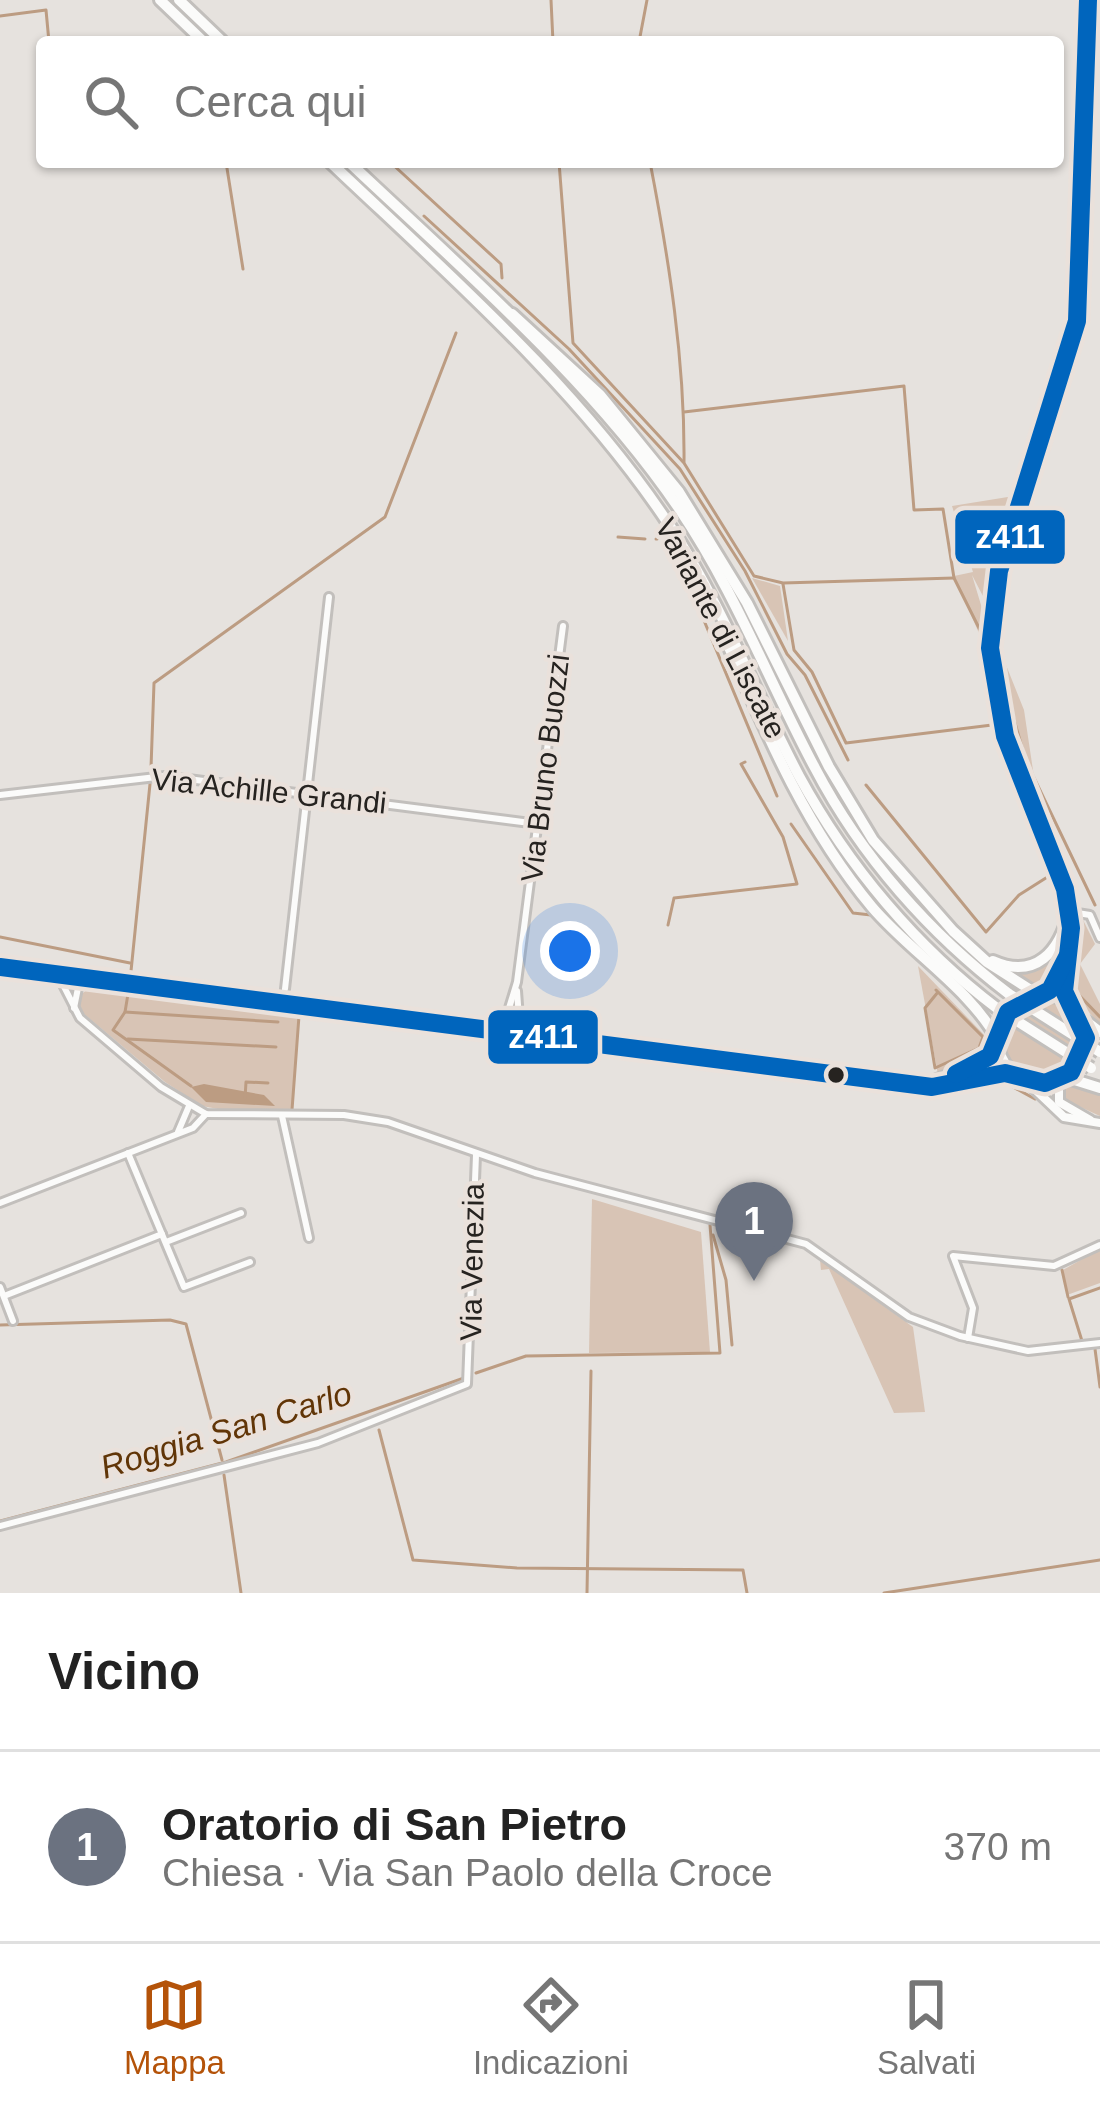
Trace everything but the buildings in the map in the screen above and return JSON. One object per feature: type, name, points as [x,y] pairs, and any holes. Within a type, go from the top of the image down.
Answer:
[{"type":"highway","points":[[160,0],[198,36]]},
{"type":"highway","points":[[179,0],[217,36]]},
{"type":"highway","name":"Variante di Liscate","points":[[336,168],[548,375],[609,443],[695,567],[801,779],[888,907],[953,974],[998,1009],[1095,1070]]},
{"type":"highway","name":"Variante di Liscate","points":[[355,168],[592,399],[670,495],[729,591],[816,771],[896,886],[967,961],[1100,1052]]},
{"type":"highway","points":[[494,303],[528,324],[591,386],[679,492],[747,603],[856,815],[944,921],[987,962],[1040,996]]},
{"type":"highway","points":[[609,443],[699,583],[788,782],[825,844],[887,924],[964,999],[998,1042]]},
{"type":"highway","points":[[944,921],[989,958],[1021,968],[1054,951],[1070,912]]},
{"type":"highway","points":[[1074,1011],[1100,1032]]},
{"type":"highway","points":[[1062,1078],[1100,1088]]},
{"type":"main road","points":[[1088,0],[1077,321],[1000,568],[991,639],[1003,729],[1059,870],[1070,912],[1064,991],[1084,1050],[1062,1078],[1059,1102],[1099,1123]]},
{"type":"main road","points":[[911,1084],[944,1079],[982,1063],[998,1042],[1009,1011],[1054,986],[1068,956]]},
{"type":"main road","points":[[0,967],[911,1084],[945,1087],[1001,1073],[1062,1078]]},
{"type":"main road","points":[[1040,996],[1074,1011]]},
{"type":"main road","points":[[998,1042],[1004,1061],[1064,1117],[1099,1123]]},
{"type":"street","points":[[285,989],[329,597]]},
{"type":"street","name":"Via Bruno Buozzi","points":[[502,1031],[517,982],[563,626]]},
{"type":"street","name":"Via Achille Grandi","points":[[0,795],[143,775],[538,824]]},
{"type":"street","points":[[1070,912],[1090,915],[1100,938]]},
{"type":"street","points":[[58,975],[75,1011],[189,1106],[206,1114],[374,1119],[476,1156],[806,1244],[915,1320],[968,1338],[1028,1351],[1100,1343]]},
{"type":"street","points":[[75,1011],[80,978]]},
{"type":"street","name":"Via Bruno Buozzi","points":[[517,982],[520,1033]]},
{"type":"street","points":[[175,1134],[189,1106]]},
{"type":"street","points":[[0,1203],[196,1127],[206,1114]]},
{"type":"street","points":[[282,1116],[309,1238]]},
{"type":"street","points":[[128,1153],[184,1287],[250,1262]]},
{"type":"street","name":"Via Venezia","points":[[0,1526],[318,1443],[466,1384],[476,1156]]},
{"type":"street","points":[[4,1296],[241,1213]]},
{"type":"street","points":[[968,1338],[973,1309],[953,1256],[1059,1265],[1100,1245]]},
{"type":"street","points":[[0,1287],[13,1321]]},
{"type":"shaded area","points":[[1014,496],[986,602],[972,575],[987,625],[982,640],[954,576],[973,572],[952,506]]},
{"type":"shaded area","points":[[752,578],[780,586],[788,641]]},
{"type":"shaded area","points":[[996,640],[1024,710],[1037,797],[1007,720]]},
{"type":"shaded area","points":[[1083,920],[1095,944],[1080,964],[1100,1004],[1100,1025],[1069,989],[1077,921]]},
{"type":"shaded area","points":[[1066,934],[1049,987],[1033,988],[1010,971],[1041,967]]},
{"type":"shaded area","points":[[918,966],[989,1040],[983,1056],[938,1075]]},
{"type":"shaded area","points":[[90,987],[299,1013],[292,1109],[234,1112],[202,1106],[165,1082],[84,1014],[76,999]]},
{"type":"shaded area","points":[[1042,1001],[1069,1013],[1081,1040],[1069,1067],[1042,1079],[1015,1067],[1003,1040],[1015,1013]]},
{"type":"shaded area","points":[[204,1084],[264,1095],[275,1106],[206,1102],[191,1087]]},
{"type":"shaded area","points":[[1066,1084],[1100,1094],[1100,1116],[1065,1100]]},
{"type":"shaded area","points":[[592,1199],[701,1232],[710,1352],[589,1353]]},
{"type":"shaded area","points":[[1100,1249],[1100,1283],[1067,1295],[1063,1270]]},
{"type":"shaded area","points":[[820,1260],[913,1327],[925,1412],[894,1413],[829,1269],[821,1270]]},
{"type":"waterway","points":[[551,0],[553,36]]},
{"type":"waterway","points":[[640,36],[647,0]]},
{"type":"waterway","points":[[0,16],[46,10],[48,36]]},
{"type":"waterway","points":[[227,168],[243,269]]},
{"type":"waterway","points":[[397,168],[501,264],[502,278]]},
{"type":"waterway","points":[[559,168],[573,343],[684,463],[754,576],[783,583],[954,578]]},
{"type":"waterway","points":[[651,168],[674,311],[684,462]]},
{"type":"waterway","points":[[424,216],[569,349],[680,469],[745,571],[848,760]]},
{"type":"waterway","points":[[151,768],[154,683],[385,517],[456,333]]},
{"type":"waterway","points":[[684,412],[904,386],[914,510],[943,509],[954,578],[985,640]]},
{"type":"waterway","points":[[618,537],[645,539]]},
{"type":"waterway","points":[[683,570],[777,796]]},
{"type":"waterway","points":[[783,584],[794,650],[812,672],[846,743],[992,725]]},
{"type":"waterway","points":[[999,668],[1026,761],[1095,905]]},
{"type":"waterway","points":[[668,925],[674,898],[797,884],[783,837],[741,764],[745,762]]},
{"type":"waterway","points":[[131,971],[150,784]]},
{"type":"waterway","points":[[866,785],[986,932],[1019,895],[1049,876]]},
{"type":"waterway","points":[[791,824],[853,913],[871,915]]},
{"type":"waterway","points":[[0,937],[130,963]]},
{"type":"waterway","points":[[936,990],[983,1037],[979,1048],[935,1068],[925,1008],[938,992]]},
{"type":"waterway","points":[[1077,993],[1100,1017]]},
{"type":"waterway","points":[[128,994],[125,1012],[113,1030],[191,1086]]},
{"type":"waterway","points":[[125,1012],[278,1022]]},
{"type":"waterway","points":[[292,1110],[299,1016]]},
{"type":"waterway","points":[[128,1039],[276,1047]]},
{"type":"waterway","points":[[245,1098],[246,1082],[268,1083]]},
{"type":"waterway","points":[[937,1094],[1004,1082],[1035,1099]]},
{"type":"waterway","name":"Roggia San Carlo","points":[[476,1373],[526,1356],[720,1353],[710,1225]]},
{"type":"waterway","points":[[713,1235],[726,1280],[732,1345]]},
{"type":"waterway","points":[[1062,1270],[1068,1297]]},
{"type":"waterway","points":[[1082,1341],[1069,1299],[1100,1288]]},
{"type":"waterway","points":[[0,1325],[170,1320],[186,1324],[222,1460]]},
{"type":"waterway","points":[[1095,1349],[1100,1387]]},
{"type":"waterway","points":[[587,1593],[591,1371]]},
{"type":"waterway","name":"Roggia San Carlo","points":[[0,1521],[226,1462],[464,1378]]},
{"type":"waterway","points":[[379,1430],[413,1560],[517,1568],[743,1570],[747,1593]]},
{"type":"waterway","points":[[224,1475],[241,1593]]},
{"type":"waterway","points":[[884,1593],[1100,1560]]},
{"type":"transit line","name":"z411","points":[[0,967],[932,1087],[1005,1073],[1045,1083],[1071,1072],[1086,1038],[1064,991],[1071,928],[1065,889],[1005,736],[990,648],[999,571],[1077,321],[1088,0]]},
{"type":"transit line","name":"z411","points":[[956,1074],[990,1056],[1008,1012],[1050,990],[1067,957]]},
{"type":"place","name":"Oratorio di San Pietro","points":[[754,1281]]}]
